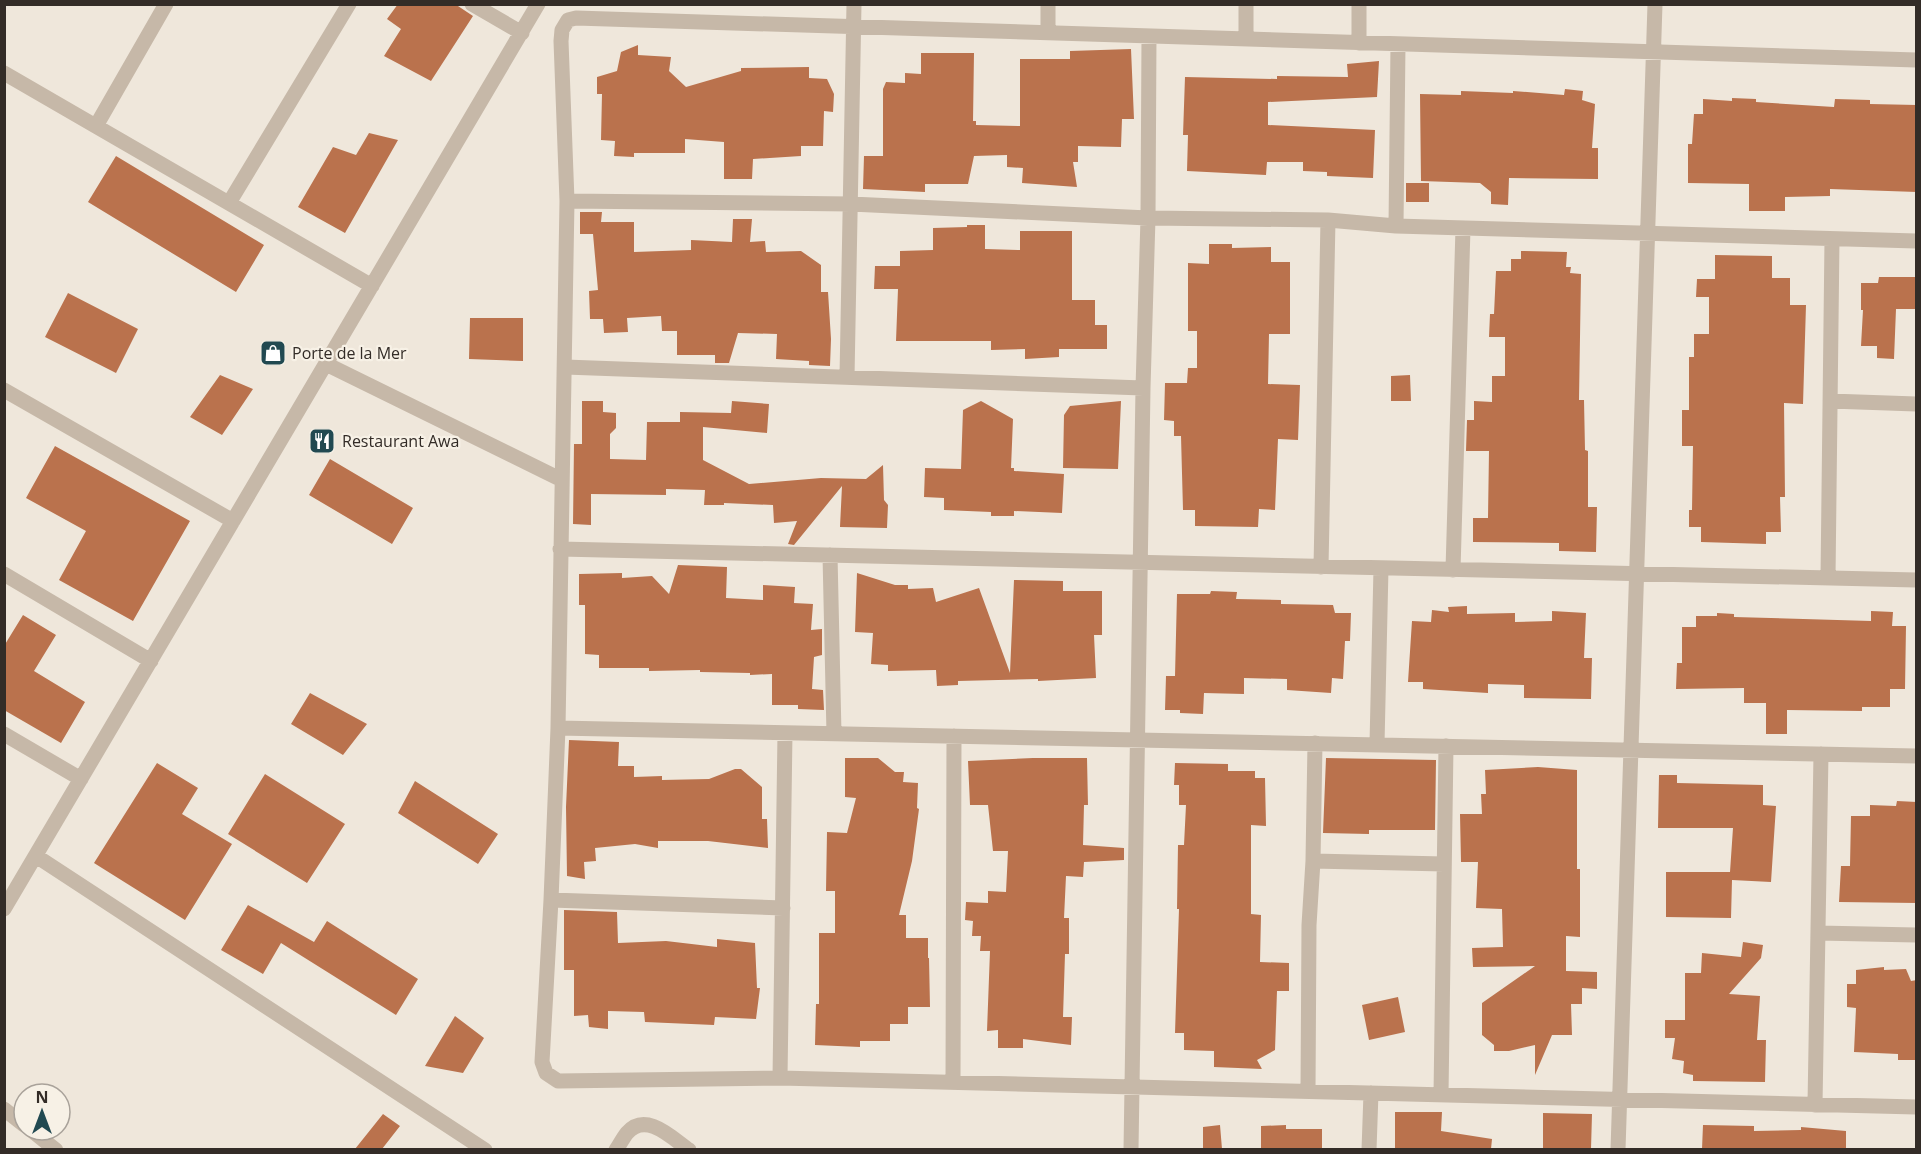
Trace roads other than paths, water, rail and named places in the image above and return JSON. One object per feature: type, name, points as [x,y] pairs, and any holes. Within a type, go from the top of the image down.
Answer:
[{"type":"street","points":[[96,126],[166,4]]},
{"type":"street","points":[[229,203],[349,4]]},
{"type":"street","points":[[472,4],[522,33]]},
{"type":"street","points":[[4,909],[538,4]]},
{"type":"street","points":[[847,377],[854,4]]},
{"type":"street","points":[[1048,4],[1048,33]]},
{"type":"street","points":[[1246,4],[1246,39]]},
{"type":"street","points":[[1359,4],[1359,43]]},
{"type":"street","points":[[1618,1149],[1654,4]]},
{"type":"street","points":[[1917,60],[576,18],[568,21],[562,30],[561,41],[567,201],[558,728],[542,1062],[546,1073],[558,1081],[780,1078],[1917,1107]]},
{"type":"street","points":[[1131,1149],[1143,388],[1148,218],[1149,36]]},
{"type":"street","points":[[1396,226],[1398,44]]},
{"type":"street","points":[[4,73],[372,286]]},
{"type":"street","points":[[567,201],[851,204],[1148,218],[1328,220],[1396,226],[1917,242]]},
{"type":"street","points":[[1321,567],[1328,220]]},
{"type":"street","points":[[1453,570],[1463,228]]},
{"type":"street","points":[[1828,578],[1832,239]]},
{"type":"street","points":[[326,364],[562,480]]},
{"type":"street","points":[[565,367],[1143,388]]},
{"type":"street","points":[[4,390],[233,521]]},
{"type":"street","points":[[1830,401],[1917,404]]},
{"type":"street","points":[[560,549],[1917,580]]},
{"type":"street","points":[[830,555],[834,734]]},
{"type":"street","points":[[1377,744],[1381,568]]},
{"type":"street","points":[[4,574],[150,661]]},
{"type":"street","points":[[558,728],[1917,756]]},
{"type":"street","points":[[780,1078],[785,733]]},
{"type":"street","points":[[4,734],[81,779]]},
{"type":"street","points":[[953,1082],[954,736]]},
{"type":"street","points":[[1308,1091],[1309,925],[1313,861],[1315,743]]},
{"type":"street","points":[[1441,1095],[1446,746]]},
{"type":"street","points":[[1815,1105],[1821,754]]},
{"type":"street","points":[[36,856],[485,1149]]},
{"type":"street","points":[[1313,861],[1444,864]]},
{"type":"street","points":[[551,900],[783,908]]},
{"type":"street","points":[[1818,933],[1917,935]]},
{"type":"street","points":[[1369,1149],[1371,1093]]},
{"type":"street","points":[[616,1149],[633,1128],[647,1124],[689,1149]]},
{"type":"place","name":"Porte de la Mer","points":[[273,353]]},
{"type":"place","name":"Restaurant Awa","points":[[322,441]]}]
